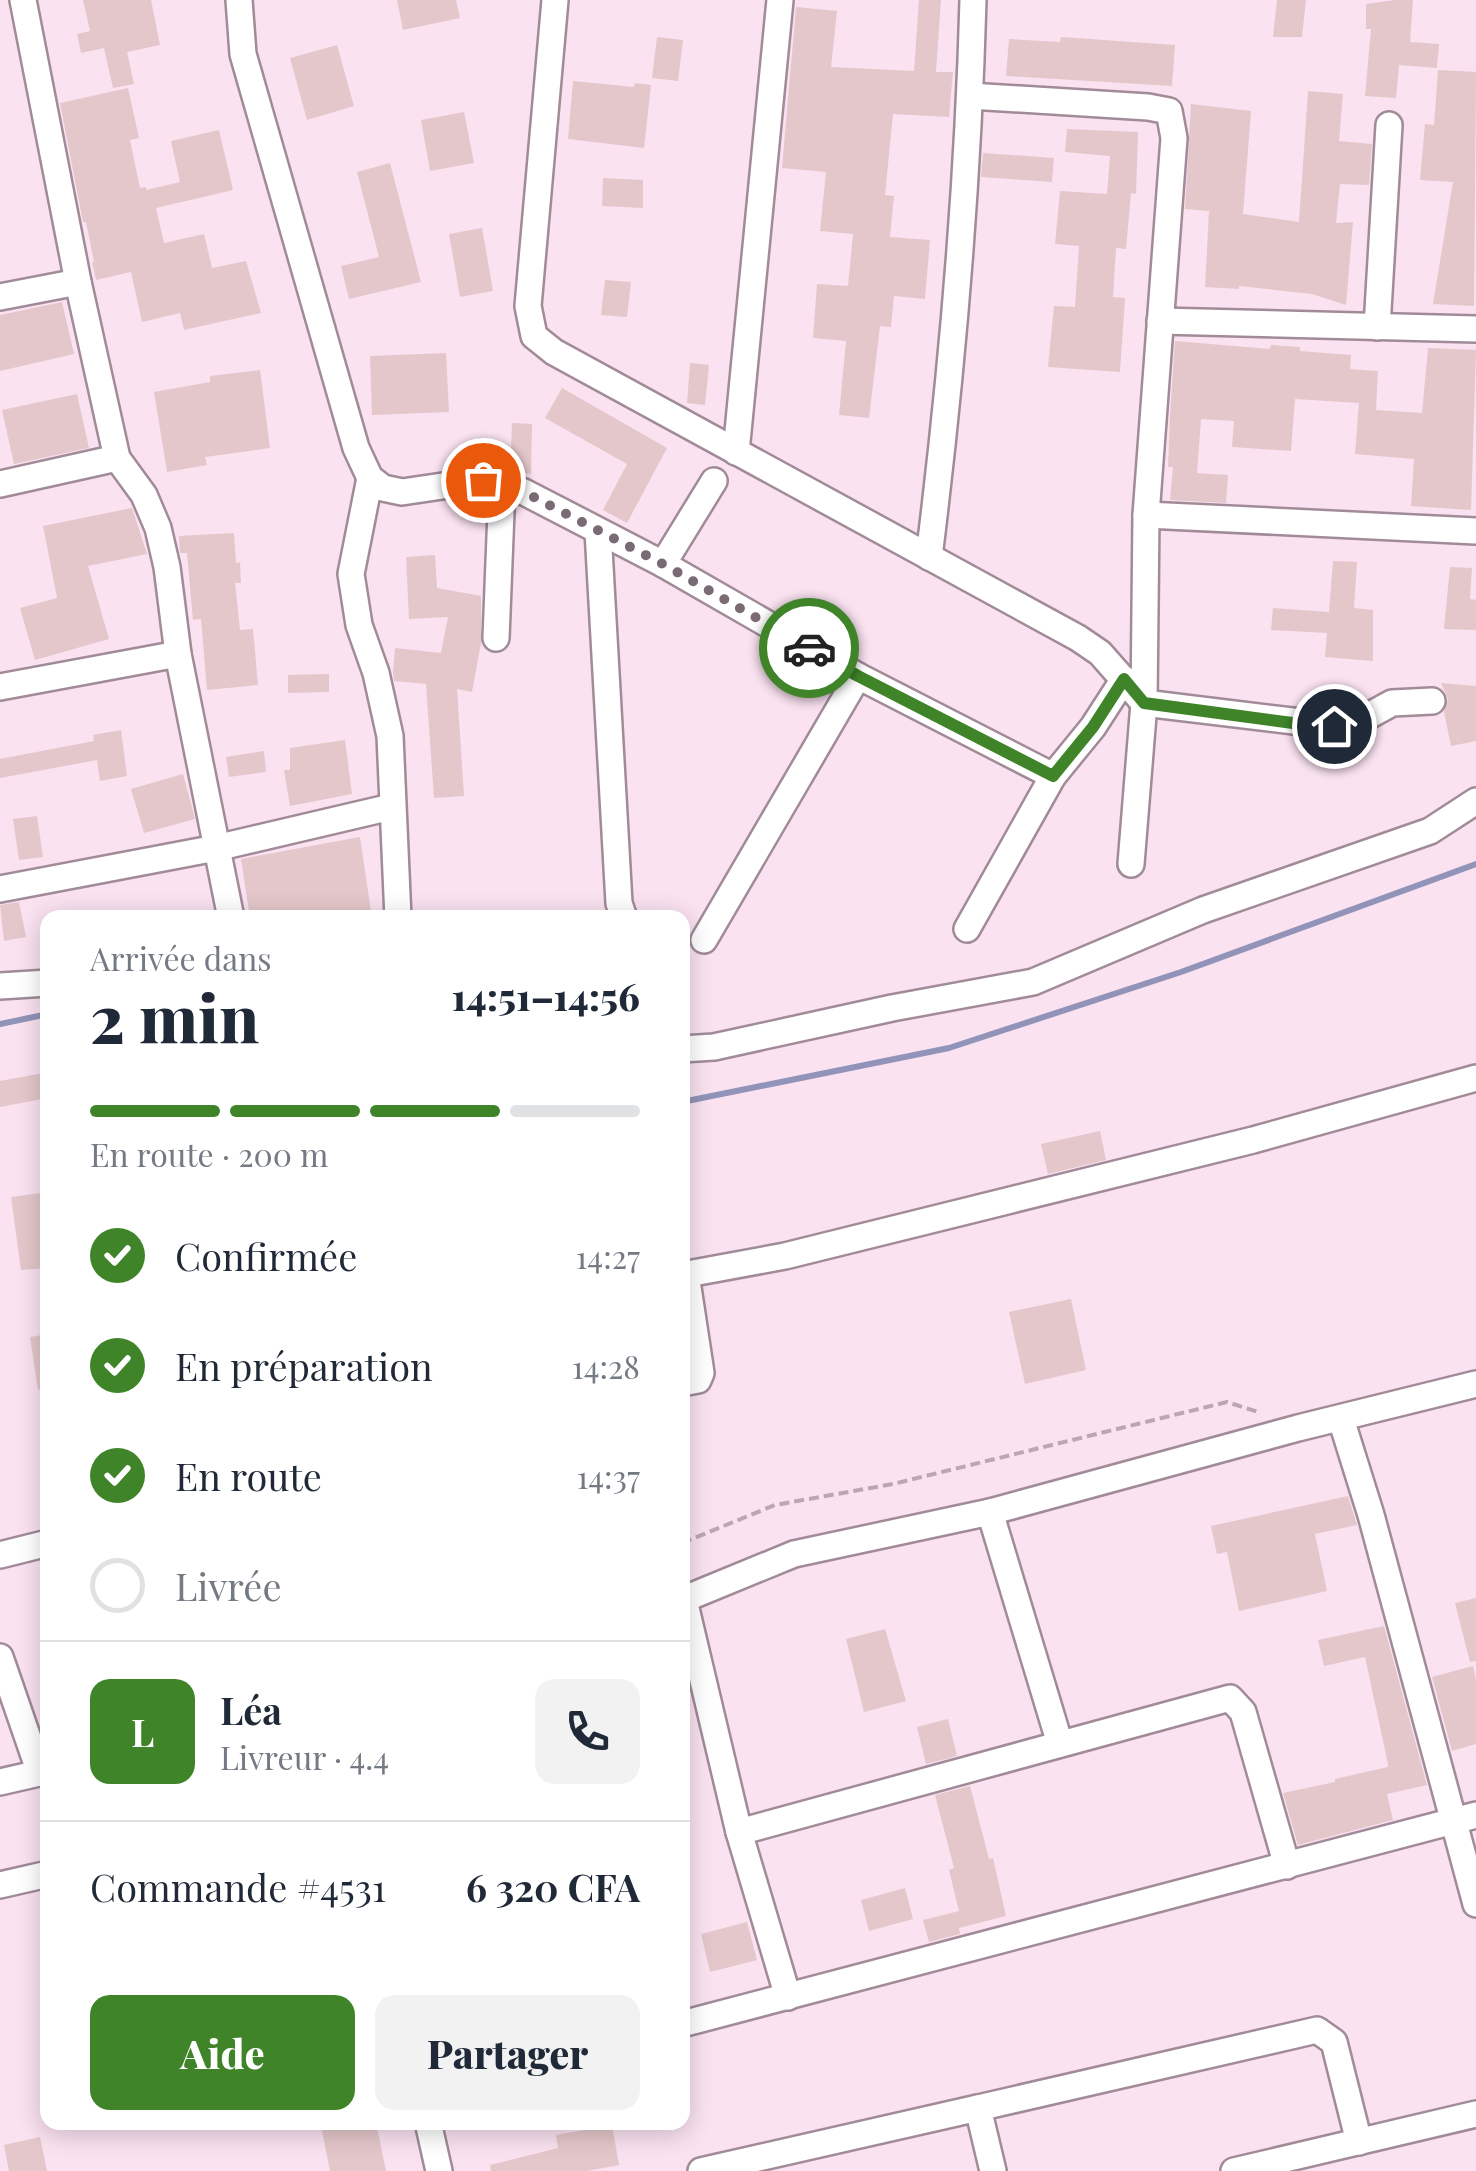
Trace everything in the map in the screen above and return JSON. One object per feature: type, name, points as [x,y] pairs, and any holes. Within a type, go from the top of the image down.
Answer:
[{"type":"street","points":[[23,0],[117,458],[144,495],[158,528],[167,567],[178,654],[229,910]]},
{"type":"street","points":[[239,0],[244,54],[356,448],[370,478],[383,488],[402,492],[483,480],[524,492],[663,564],[858,676],[1053,776]]},
{"type":"street","points":[[554,0],[528,306],[534,336],[554,352],[1078,638],[1100,653],[1144,703],[1334,726],[1361,720],[1392,703],[1432,701]]},
{"type":"street","points":[[736,452],[780,0]]},
{"type":"street","points":[[929,557],[950,372],[973,0]]},
{"type":"street","points":[[970,96],[1148,107],[1169,112],[1174,138],[1146,515],[1144,703],[1131,864]]},
{"type":"street","points":[[1377,327],[1389,125]]},
{"type":"street","points":[[0,297],[78,282]]},
{"type":"street","points":[[1160,320],[1476,329]]},
{"type":"street","points":[[0,484],[117,458]]},
{"type":"street","points":[[370,478],[351,574],[359,625],[376,673],[390,736],[398,910]]},
{"type":"street","points":[[663,564],[714,480]]},
{"type":"street","points":[[496,638],[502,486]]},
{"type":"street","points":[[1146,515],[1476,531]]},
{"type":"street","points":[[598,530],[621,910]]},
{"type":"street","points":[[0,688],[178,654]]},
{"type":"street","points":[[704,940],[858,676]]},
{"type":"street","points":[[967,929],[1053,776],[1093,727],[1124,679]]},
{"type":"street","points":[[690,1049],[1032,982],[1204,910],[1430,831],[1476,801]]},
{"type":"street","points":[[0,888],[216,848],[392,806]]},
{"type":"street","points":[[0,986],[40,984]]},
{"type":"street","points":[[690,1278],[693,1273],[786,1256],[1253,1140],[1476,1078]]},
{"type":"street","points":[[690,1301],[701,1372],[698,1380],[690,1381]]},
{"type":"street","points":[[690,1597],[794,1554],[990,1512],[1476,1384]]},
{"type":"street","points":[[1341,1419],[1466,1818],[1476,1904]]},
{"type":"street","points":[[990,1512],[1060,1744]]},
{"type":"street","points":[[0,1556],[40,1545]]},
{"type":"street","points":[[690,1629],[739,1832],[788,1997]]},
{"type":"street","points":[[0,1657],[40,1762]]},
{"type":"street","points":[[739,1832],[1230,1698],[1244,1712],[1287,1866]]},
{"type":"street","points":[[0,1782],[40,1773]]},
{"type":"street","points":[[690,2022],[1466,1818]]},
{"type":"street","points":[[0,1885],[40,1876]]},
{"type":"street","points":[[700,2171],[1317,2030],[1334,2042],[1359,2142]]},
{"type":"street","points":[[978,2108],[994,2171]]},
{"type":"street","points":[[1234,2171],[1476,2114]]},
{"type":"street","points":[[430,2130],[438,2171]]},
{"type":"path","points":[[690,1540],[775,1505],[893,1484],[1227,1402]]},
{"type":"building","points":[[83,0],[151,0],[160,45],[127,52],[134,84],[113,88],[104,48],[81,53],[77,34],[90,31]]},
{"type":"building","points":[[397,0],[456,0],[460,18],[403,30]]},
{"type":"building","points":[[919,0],[941,0],[936,72],[953,72],[949,117],[893,114],[885,195],[894,196],[890,237],[930,240],[925,299],[894,296],[891,327],[880,326],[869,418],[839,415],[846,341],[813,338],[817,284],[848,286],[853,234],[820,231],[826,172],[782,168],[796,7],[837,11],[831,67],[914,71]]},
{"type":"building","points":[[1277,0],[1306,0],[1302,37],[1273,37]]},
{"type":"building","points":[[1413,0],[1410,42],[1439,44],[1437,68],[1399,65],[1396,98],[1365,96],[1371,29],[1366,29],[1366,4]]},
{"type":"building","points":[[657,37],[683,40],[678,81],[652,78]]},
{"type":"building","points":[[1061,37],[1175,45],[1172,86],[1006,76],[1009,39],[1060,42]]},
{"type":"building","points":[[337,45],[354,106],[307,120],[290,58]]},
{"type":"building","points":[[1438,70],[1476,72],[1474,306],[1433,304],[1453,182],[1420,180],[1425,124],[1434,125]]},
{"type":"building","points":[[573,81],[651,85],[644,148],[568,139]]},
{"type":"building","points":[[128,88],[139,138],[130,140],[140,188],[180,182],[171,141],[219,130],[233,190],[156,208],[164,243],[204,234],[212,268],[246,261],[261,313],[184,330],[180,313],[142,322],[131,272],[96,280],[60,103]]},
{"type":"building","points":[[1308,91],[1343,94],[1339,141],[1372,144],[1369,185],[1340,184],[1336,223],[1353,222],[1346,305],[1312,294],[1239,286],[1205,287],[1209,211],[1185,209],[1191,104],[1251,111],[1243,214],[1299,222]]},
{"type":"building","points":[[464,112],[474,163],[430,171],[421,120]]},
{"type":"building","points":[[1067,129],[1138,132],[1136,194],[1131,193],[1126,249],[1116,248],[1113,297],[1125,298],[1120,372],[1048,367],[1054,306],[1075,307],[1079,246],[1055,244],[1060,191],[1107,194],[1110,156],[1065,152]]},
{"type":"building","points":[[983,153],[1054,158],[1052,182],[981,177]]},
{"type":"building","points":[[390,163],[421,282],[349,299],[341,266],[379,257],[357,172]]},
{"type":"building","points":[[603,178],[643,180],[643,208],[602,206]]},
{"type":"building","points":[[482,228],[493,291],[460,297],[449,234]]},
{"type":"building","points":[[605,280],[631,282],[627,317],[601,315]]},
{"type":"building","points":[[62,302],[74,354],[0,371],[0,315]]},
{"type":"building","points":[[1175,341],[1270,349],[1271,345],[1300,347],[1300,351],[1351,355],[1350,369],[1378,371],[1376,410],[1422,413],[1428,348],[1476,350],[1471,510],[1411,506],[1414,459],[1355,454],[1359,403],[1295,399],[1291,451],[1232,447],[1234,421],[1201,419],[1197,473],[1228,475],[1226,503],[1170,500],[1173,467],[1168,467]]},
{"type":"building","points":[[446,353],[449,412],[372,415],[370,356]]},
{"type":"building","points":[[690,363],[709,365],[705,405],[687,403]]},
{"type":"building","points":[[260,370],[270,448],[205,457],[207,465],[167,472],[154,392],[210,382],[210,376]]},
{"type":"building","points":[[562,388],[667,448],[627,523],[603,510],[627,464],[545,418]]},
{"type":"building","points":[[77,394],[89,448],[14,464],[2,410]]},
{"type":"building","points":[[512,423],[532,424],[531,474],[510,471]]},
{"type":"building","points":[[132,508],[147,554],[88,566],[109,639],[35,660],[20,608],[57,598],[43,526]]},
{"type":"building","points":[[234,533],[236,563],[240,562],[241,583],[235,583],[240,630],[253,629],[258,685],[207,690],[201,619],[193,620],[187,553],[180,553],[179,536]]},
{"type":"building","points":[[435,555],[437,588],[481,596],[481,643],[472,692],[457,689],[464,796],[434,798],[426,684],[394,681],[393,673],[395,648],[441,653],[448,617],[409,619],[406,557]]},
{"type":"building","points":[[1333,561],[1357,562],[1354,608],[1373,610],[1373,661],[1325,657],[1327,633],[1271,630],[1273,608],[1329,612]]},
{"type":"building","points":[[1450,567],[1472,568],[1470,599],[1476,600],[1476,630],[1444,629]]},
{"type":"building","points":[[329,674],[329,692],[288,693],[288,675]]},
{"type":"building","points":[[1441,683],[1476,686],[1476,741],[1451,746],[1444,712],[1448,699]]},
{"type":"building","points":[[121,730],[127,776],[100,781],[97,760],[0,778],[0,759],[94,741],[93,735]]},
{"type":"building","points":[[345,740],[352,794],[290,806],[284,770],[290,770],[290,748]]},
{"type":"building","points":[[264,751],[266,772],[229,777],[226,757]]},
{"type":"building","points":[[183,774],[195,819],[144,833],[131,789]]},
{"type":"building","points":[[37,816],[43,857],[19,860],[13,819]]},
{"type":"building","points":[[360,837],[371,910],[249,910],[241,859]]},
{"type":"building","points":[[19,902],[26,937],[4,941],[0,905]]},
{"type":"building","points":[[40,1074],[40,1100],[0,1107],[0,1081]]},
{"type":"building","points":[[1100,1131],[1106,1160],[1048,1174],[1041,1144]]},
{"type":"building","points":[[40,1193],[40,1269],[21,1270],[11,1197]]},
{"type":"building","points":[[1071,1299],[1086,1370],[1025,1384],[1009,1312]]},
{"type":"building","points":[[40,1335],[40,1390],[38,1390],[30,1337]]},
{"type":"building","points":[[1348,1496],[1357,1525],[1315,1534],[1327,1591],[1239,1611],[1227,1552],[1217,1554],[1211,1526]]},
{"type":"building","points":[[1476,1598],[1476,1661],[1470,1662],[1455,1603]]},
{"type":"building","points":[[1384,1626],[1427,1785],[1387,1794],[1393,1820],[1298,1845],[1283,1793],[1388,1767],[1365,1657],[1324,1666],[1318,1640]]},
{"type":"building","points":[[885,1629],[906,1701],[864,1712],[846,1639]]},
{"type":"building","points":[[1473,1666],[1476,1744],[1452,1751],[1432,1677]]},
{"type":"building","points":[[948,1719],[957,1756],[926,1764],[917,1727]]},
{"type":"building","points":[[970,1786],[1006,1916],[959,1928],[960,1934],[929,1942],[923,1920],[959,1911],[949,1870],[954,1868],[935,1795]]},
{"type":"building","points":[[905,1888],[913,1919],[869,1931],[861,1900]]},
{"type":"building","points":[[747,1922],[757,1960],[710,1972],[701,1934]]},
{"type":"building","points":[[322,2130],[378,2130],[386,2171],[330,2171]]},
{"type":"building","points":[[613,2130],[619,2165],[587,2171],[491,2171],[490,2165],[558,2148],[556,2135]]},
{"type":"building","points":[[40,2137],[47,2171],[9,2171],[4,2145]]},
{"type":"waterway","points":[[690,1100],[949,1048],[1181,972],[1476,864]]},
{"type":"waterway","points":[[0,1024],[40,1016]]},
{"type":"way so far","points":[[483,480],[524,492],[663,564],[809,648]]},
{"type":"route","points":[[809,648],[1053,776],[1093,727],[1124,679],[1144,703],[1334,726]]}]
